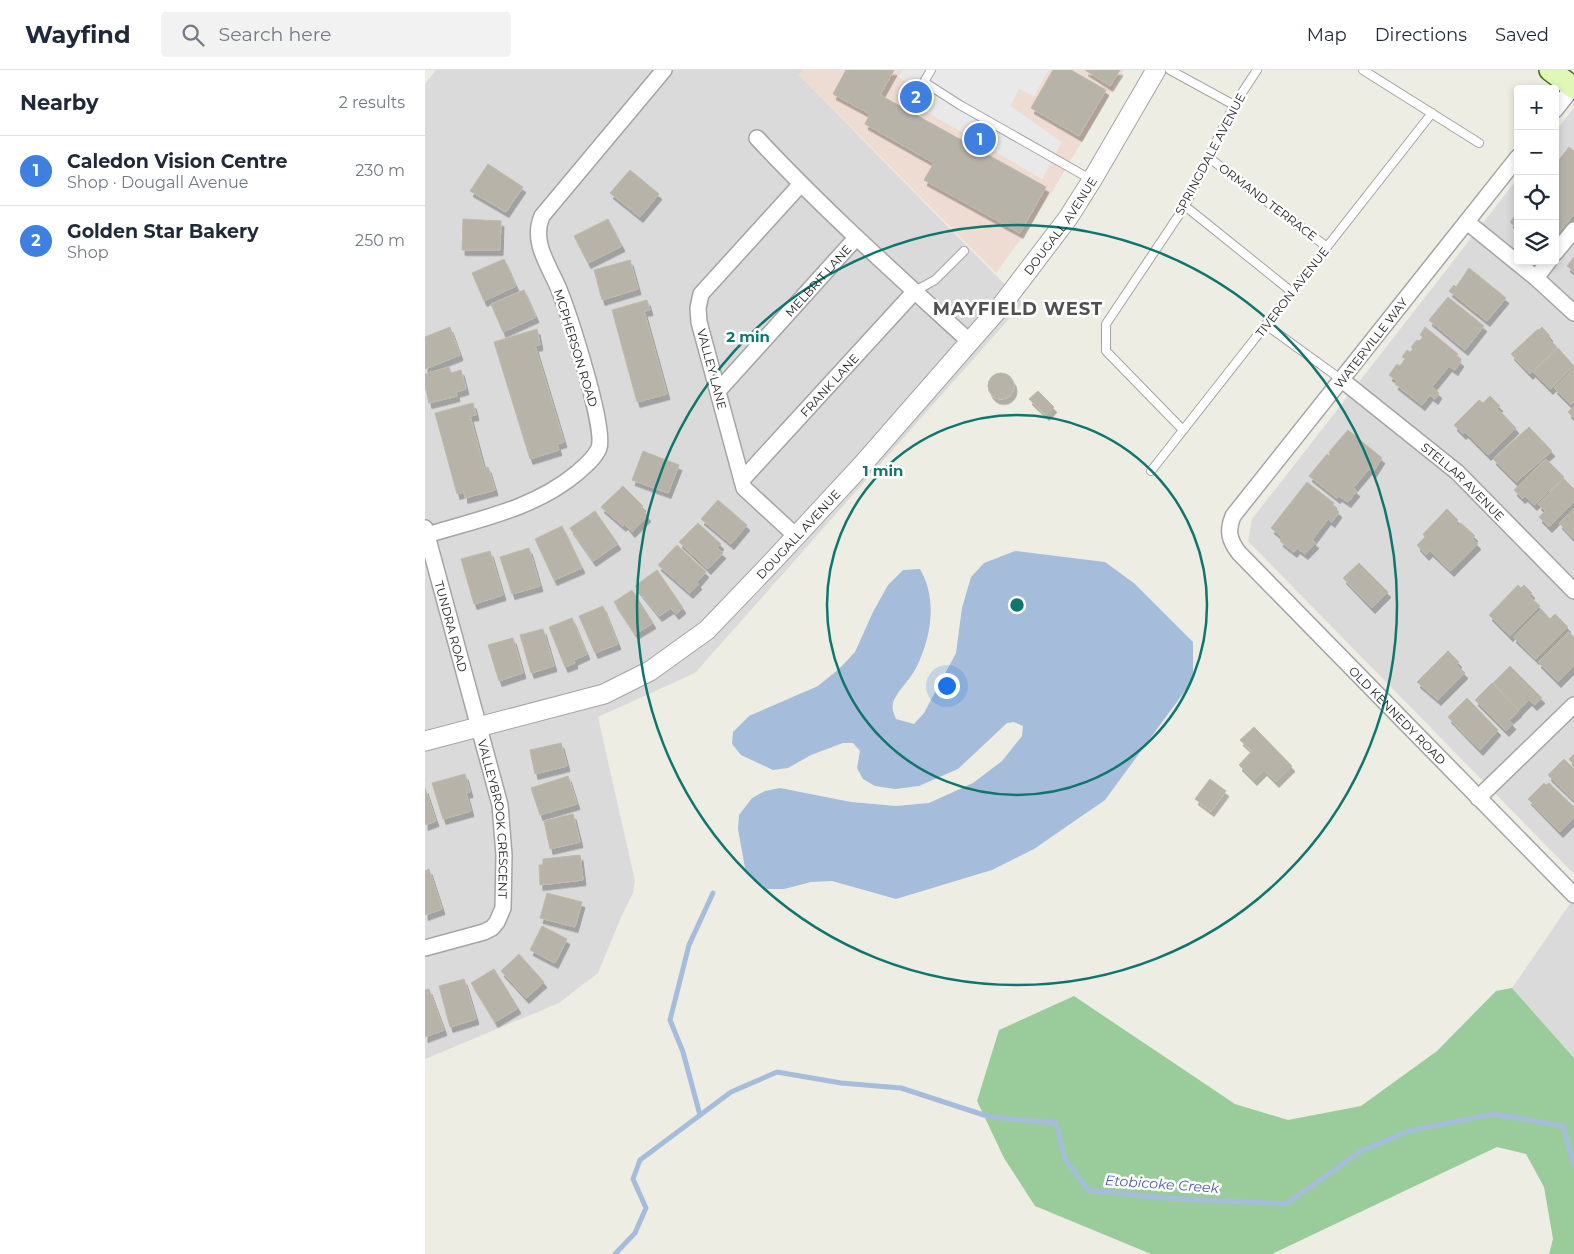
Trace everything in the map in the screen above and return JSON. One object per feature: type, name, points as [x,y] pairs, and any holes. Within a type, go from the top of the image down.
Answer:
[{"type":"main road","points":[[1550,70],[1574,87]]},
{"type":"street","name":"MCPHERSON ROAD","points":[[426,531],[496,515],[524,505],[546,494],[585,467],[599,448],[600,428],[593,402],[562,296],[540,247],[537,230],[542,216],[664,70]]},
{"type":"street","name":"DOUGALL AVENUE","points":[[425,741],[604,694],[650,671],[707,630],[862,465],[1001,306],[1057,233],[1092,180],[1156,70]]},
{"type":"street","points":[[1559,105],[1574,87]]},
{"type":"street","points":[[757,138],[856,238],[970,342]]},
{"type":"street","name":"WATERVILLE WAY","points":[[1229,531],[1233,516],[1514,162]]},
{"type":"street","name":"VALLEY LANE","points":[[796,536],[744,488],[699,322],[698,308],[701,294],[801,184]]},
{"type":"street","points":[[1467,222],[1536,278],[1574,313]]},
{"type":"street","points":[[1559,249],[1574,230]]},
{"type":"street","name":"MELBRIT LANE","points":[[718,390],[856,238]]},
{"type":"street","points":[[1536,278],[1546,265]]},
{"type":"street","name":"FRANK LANE","points":[[742,480],[915,291]]},
{"type":"street","name":"STELLAR AVENUE","points":[[1342,380],[1457,472],[1574,591]]},
{"type":"street","name":"TUNDRA ROAD","points":[[426,531],[480,726]]},
{"type":"street","name":"OLD KENNEDY ROAD","points":[[1229,531],[1230,541],[1239,553],[1574,895]]},
{"type":"street","points":[[1478,798],[1574,705]]},
{"type":"street","name":"VALLEYBROOK CRESCENT","points":[[425,948],[484,932],[492,928],[503,908],[504,855],[501,805],[480,726]]},
{"type":"lane","points":[[931,70],[924,82],[960,105],[1092,180]]},
{"type":"lane","points":[[1170,70],[1234,105]]},
{"type":"lane","name":"SPRINGDALE AVENUE","points":[[1183,430],[1106,351],[1106,324],[1185,206],[1234,105],[1257,70]]},
{"type":"lane","points":[[1363,70],[1479,143]]},
{"type":"lane","name":"TIVERON AVENUE","points":[[1151,471],[1432,113]]},
{"type":"lane","name":"ORMAND TERRACE","points":[[1209,157],[1327,246]]},
{"type":"lane","points":[[1185,206],[1292,292]]},
{"type":"lane","points":[[915,291],[935,280],[964,251]]},
{"type":"lane","points":[[1265,325],[1342,380]]},
{"type":"shaded area","points":[[436,70],[803,70],[799,75],[1023,303],[695,673],[598,717],[635,881],[633,893],[598,973],[559,1003],[425,1059],[425,84]]},
{"type":"shaded area","points":[[803,70],[1124,70],[1055,187],[996,273],[799,75]]},
{"type":"shaded area","points":[[903,70],[1049,70],[1034,96],[1019,89],[1010,106],[1062,142],[1042,179],[906,100],[913,86],[898,77]]},
{"type":"shaded area","points":[[1574,108],[1574,874],[1248,541],[1252,519],[1514,183],[1514,265],[1559,265],[1559,127]]},
{"type":"shaded area","points":[[1574,898],[1574,1058],[1512,988]]},
{"type":"green space","points":[[1512,988],[1574,1058],[1574,1254],[1549,1254],[1553,1239],[1544,1187],[1526,1154],[1497,1147],[1272,1254],[1151,1254],[1035,1206],[1004,1158],[977,1101],[999,1030],[1074,996],[1235,1104],[1288,1120],[1361,1106],[1437,1051],[1496,991]]},
{"type":"water","points":[[1015,551],[1105,562],[1135,584],[1193,642],[1193,680],[1105,800],[1034,849],[992,870],[896,899],[832,881],[811,882],[784,889],[767,889],[754,881],[745,868],[738,829],[739,815],[752,798],[765,791],[780,788],[851,802],[896,806],[929,803],[973,783],[1002,761],[1022,736],[1023,726],[1014,722],[1007,723],[958,769],[919,786],[895,789],[875,786],[863,779],[857,768],[860,751],[853,743],[843,743],[811,755],[788,768],[773,770],[741,755],[732,744],[733,732],[749,716],[818,686],[839,669],[855,652],[873,612],[888,585],[903,570],[920,569],[926,581],[931,606],[929,632],[916,668],[893,703],[893,712],[896,719],[914,724],[924,713],[956,653],[962,608],[971,577],[984,563]]},
{"type":"building","points":[[846,70],[894,70],[880,95],[1046,187],[1020,233],[924,180],[934,163],[865,124],[870,114],[833,94]]},
{"type":"building","points":[[1053,70],[1071,70],[1106,90],[1079,136],[1031,108]]},
{"type":"building","points":[[1085,70],[1120,70],[1110,86]]},
{"type":"building","points":[[1569,147],[1574,151],[1574,214],[1559,232],[1559,175],[1559,160]]},
{"type":"building","points":[[488,164],[523,187],[506,212],[470,191]]},
{"type":"building","points":[[630,170],[659,194],[640,217],[610,193]]},
{"type":"building","points":[[1514,217],[1514,226],[1510,222]]},
{"type":"building","points":[[463,219],[501,221],[500,250],[462,250]]},
{"type":"building","points":[[608,219],[622,246],[588,263],[574,236]]},
{"type":"building","points":[[1574,257],[1574,272],[1567,266]]},
{"type":"building","points":[[504,259],[516,286],[484,301],[472,273]]},
{"type":"building","points":[[630,260],[638,289],[602,300],[594,270]]},
{"type":"building","points":[[1469,268],[1506,298],[1487,321],[1449,291],[1454,285],[1456,287]]},
{"type":"building","points":[[524,290],[536,317],[503,332],[491,304]]},
{"type":"building","points":[[1448,297],[1484,326],[1465,350],[1429,320]]},
{"type":"building","points":[[647,300],[650,310],[644,311],[667,394],[637,402],[612,310]]},
{"type":"building","points":[[450,327],[460,355],[425,369],[425,337]]},
{"type":"building","points":[[1425,327],[1458,354],[1456,357],[1461,361],[1455,370],[1449,366],[1432,387],[1439,393],[1435,399],[1430,395],[1422,405],[1395,384],[1397,381],[1389,375],[1397,364],[1400,366],[1405,359],[1402,357],[1407,350],[1410,352],[1413,349],[1411,347],[1417,340],[1419,341],[1423,337],[1420,335]]},
{"type":"building","points":[[1542,327],[1550,336],[1548,338],[1557,347],[1530,374],[1511,354]]},
{"type":"building","points":[[537,329],[540,345],[535,346],[564,442],[557,444],[559,450],[530,459],[494,342]]},
{"type":"building","points":[[1558,348],[1574,366],[1550,389],[1533,372]]},
{"type":"building","points":[[449,367],[451,373],[461,370],[466,389],[456,392],[457,396],[429,403],[425,386],[425,374]]},
{"type":"building","points":[[1574,368],[1574,402],[1571,405],[1554,388]]},
{"type":"building","points":[[1001,373],[1010,377],[1014,386],[1010,395],[1001,399],[992,395],[988,386],[992,377]]},
{"type":"building","points":[[1038,391],[1054,407],[1046,415],[1029,399]]},
{"type":"building","points":[[1490,396],[1500,406],[1497,408],[1516,428],[1488,455],[1465,432],[1463,434],[1454,425],[1479,400],[1483,403]]},
{"type":"building","points":[[473,403],[476,415],[470,416],[484,468],[488,467],[495,490],[465,498],[464,492],[457,494],[435,413]]},
{"type":"building","points":[[1574,406],[1574,418],[1568,412]]},
{"type":"building","points":[[1529,427],[1552,451],[1516,482],[1493,459]]},
{"type":"building","points":[[1348,430],[1382,458],[1373,472],[1369,469],[1353,488],[1357,491],[1348,502],[1339,496],[1337,498],[1309,476],[1327,454],[1329,456],[1329,452]]},
{"type":"building","points":[[643,451],[679,465],[668,493],[632,480]]},
{"type":"building","points":[[1546,459],[1564,477],[1534,505],[1525,496],[1522,498],[1514,490]]},
{"type":"building","points":[[1564,479],[1574,489],[1574,502],[1549,527],[1539,517],[1545,511],[1538,504]]},
{"type":"building","points":[[1307,482],[1334,503],[1332,506],[1339,512],[1332,522],[1328,519],[1312,540],[1316,543],[1305,554],[1297,548],[1294,552],[1280,541],[1282,537],[1271,528]]},
{"type":"building","points":[[623,486],[643,506],[641,508],[648,516],[632,532],[625,524],[623,526],[601,507]]},
{"type":"building","points":[[718,500],[747,525],[731,544],[701,519]]},
{"type":"building","points":[[1574,508],[1574,539],[1559,523]]},
{"type":"building","points":[[1447,509],[1458,520],[1456,526],[1461,523],[1475,536],[1472,538],[1478,544],[1451,571],[1430,551],[1426,555],[1417,545],[1425,537],[1423,534]]},
{"type":"building","points":[[595,511],[618,544],[593,561],[570,528]]},
{"type":"building","points":[[698,523],[721,544],[717,548],[723,553],[708,569],[679,542]]},
{"type":"building","points":[[562,526],[582,568],[554,580],[535,539]]},
{"type":"building","points":[[677,545],[706,572],[697,582],[699,584],[690,593],[658,565]]},
{"type":"building","points":[[529,548],[540,586],[512,594],[500,557]]},
{"type":"building","points":[[490,551],[503,595],[474,604],[461,559]]},
{"type":"building","points":[[1359,563],[1388,592],[1372,608],[1343,578]]},
{"type":"building","points":[[657,570],[683,608],[676,614],[671,608],[659,616],[635,586]]},
{"type":"building","points":[[1518,585],[1521,588],[1524,585],[1532,593],[1529,596],[1540,606],[1510,636],[1489,615]]},
{"type":"building","points":[[632,590],[653,623],[635,634],[614,602]]},
{"type":"building","points":[[603,606],[618,644],[595,653],[579,616]]},
{"type":"building","points":[[1541,609],[1550,619],[1555,614],[1568,627],[1536,659],[1513,637]]},
{"type":"building","points":[[572,618],[587,654],[574,660],[575,663],[565,667],[549,627]]},
{"type":"building","points":[[543,629],[554,666],[531,673],[520,635]]},
{"type":"building","points":[[1568,632],[1574,637],[1574,666],[1558,682],[1538,662]]},
{"type":"building","points":[[513,638],[523,673],[499,681],[488,645]]},
{"type":"building","points":[[1448,651],[1459,662],[1456,664],[1465,673],[1438,700],[1417,682]]},
{"type":"building","points":[[1510,666],[1542,698],[1534,705],[1529,700],[1519,710],[1493,683]]},
{"type":"building","points":[[1492,683],[1519,711],[1509,720],[1513,724],[1506,731],[1475,700]]},
{"type":"building","points":[[1467,698],[1498,730],[1480,750],[1448,717]]},
{"type":"building","points":[[1254,727],[1292,766],[1276,782],[1264,770],[1254,780],[1239,765],[1252,751],[1240,740]]},
{"type":"building","points":[[561,743],[567,766],[535,774],[530,750]]},
{"type":"building","points":[[1574,754],[1574,765],[1569,759]]},
{"type":"building","points":[[1564,759],[1574,769],[1574,800],[1548,775]]},
{"type":"building","points":[[465,774],[470,792],[466,793],[471,811],[443,819],[432,783]]},
{"type":"building","points":[[568,776],[577,804],[540,815],[531,788]]},
{"type":"building","points":[[1210,779],[1226,791],[1211,811],[1195,799]]},
{"type":"building","points":[[1544,783],[1546,785],[1549,783],[1574,807],[1574,818],[1560,832],[1528,799]]},
{"type":"building","points":[[425,788],[436,821],[425,825]]},
{"type":"building","points":[[573,814],[580,842],[550,849],[544,821]]},
{"type":"building","points":[[580,855],[583,880],[540,885],[539,865],[543,865],[543,859]]},
{"type":"building","points":[[429,869],[442,909],[425,915],[425,871]]},
{"type":"building","points":[[547,893],[582,902],[575,927],[540,918]]},
{"type":"building","points":[[542,926],[567,939],[555,963],[530,950]]},
{"type":"building","points":[[519,954],[544,982],[526,998],[501,971]]},
{"type":"building","points":[[494,969],[518,1008],[495,1022],[471,983]]},
{"type":"building","points":[[464,979],[476,1019],[450,1027],[439,986]]},
{"type":"building","points":[[429,989],[444,1030],[425,1037],[425,990]]},
{"type":"waterway","points":[[700,1115],[683,1052],[670,1020],[689,945],[713,893]]},
{"type":"waterway","name":"Etobicoke Creek","points":[[615,1254],[635,1233],[646,1208],[633,1179],[640,1160],[731,1092],[777,1072],[841,1083],[901,1088],[990,1117],[1056,1123],[1065,1159],[1088,1190],[1163,1198],[1286,1204],[1361,1151],[1409,1131],[1493,1114],[1563,1126],[1574,1165]]},
{"type":"place","name":"Golden Star Bakery","points":[[916,97]]},
{"type":"place","name":"Caledon Vision Centre","points":[[980,139]]},
{"type":"district","name":"MAYFIELD WEST","points":[[1018,309]]}]
